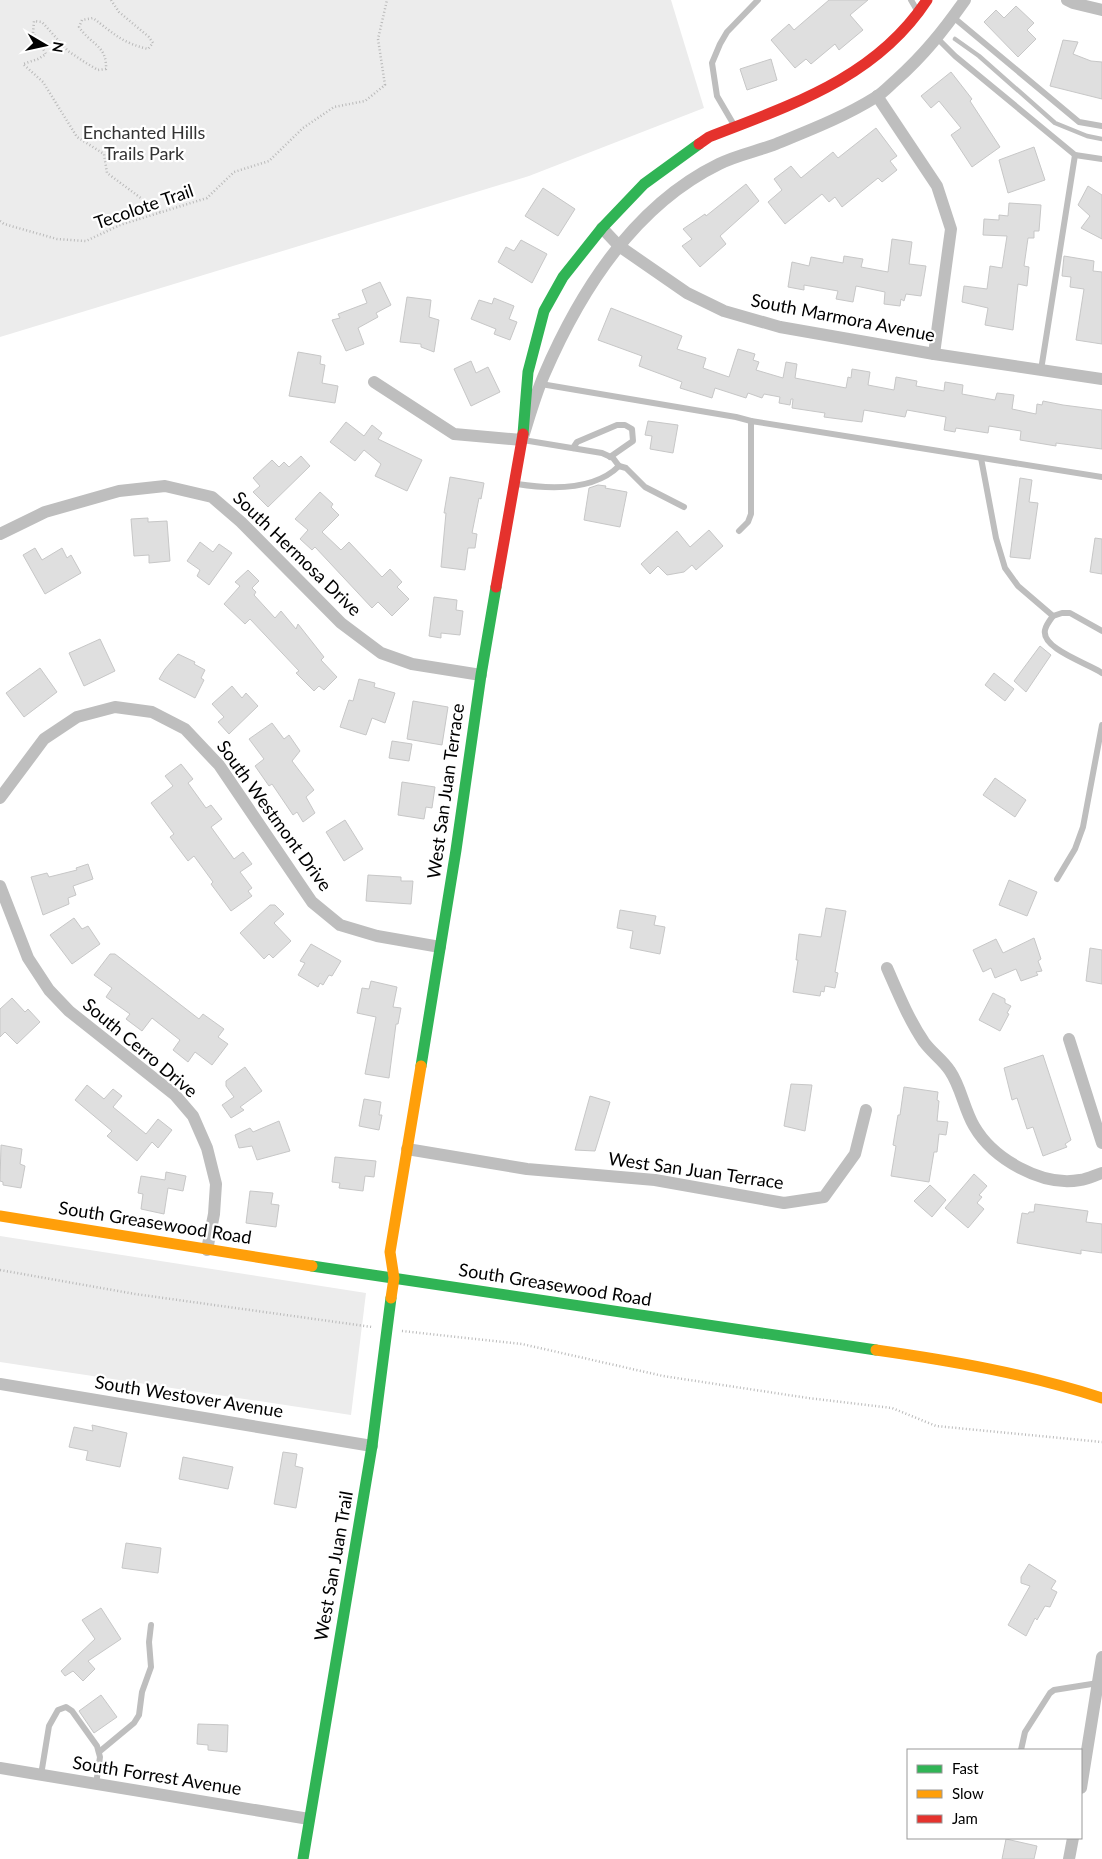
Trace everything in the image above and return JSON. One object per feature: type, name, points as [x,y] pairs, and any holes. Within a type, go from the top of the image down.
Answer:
[{"type":"street","name":"West San Juan Terrace","points":[[394,1278],[390,1252],[456,850],[481,675],[522,440],[528,372],[544,311],[563,277],[602,228],[644,184],[709,137],[796,103],[851,75],[879,54],[919,13],[927,0]]},
{"type":"street","name":"West San Juan Terrace","points":[[522,440],[540,384],[563,334],[586,293],[619,246],[668,195],[720,163],[759,151],[832,121],[877,96],[913,65],[938,38],[964,0]]},
{"type":"street","points":[[1067,0],[1102,10]]},
{"type":"street","points":[[877,96],[937,186],[951,229],[934,354]]},
{"type":"street","name":"South Marmora Avenue","points":[[602,228],[619,246],[687,293],[724,311],[780,327],[934,354],[1102,379]]},
{"type":"street","points":[[374,382],[454,434],[522,440]]},
{"type":"street","name":"South Hermosa Drive","points":[[0,534],[45,512],[119,491],[165,486],[212,497],[241,522],[341,623],[381,653],[412,664],[481,675]]},
{"type":"street","name":"South Westmont Drive","points":[[0,798],[44,739],[77,717],[115,707],[152,712],[185,729],[219,765],[312,902],[340,925],[377,936],[440,947]]},
{"type":"street","name":"South Cerro Drive","points":[[0,886],[28,958],[49,990],[69,1010],[175,1095],[193,1116],[207,1148],[216,1184],[214,1214],[207,1250]]},
{"type":"street","points":[[887,968],[910,1018],[925,1043],[949,1070],[957,1084],[974,1126],[991,1148],[1015,1166],[1039,1176],[1064,1180],[1080,1180],[1102,1173]]},
{"type":"street","points":[[1069,1040],[1102,1143]]},
{"type":"street","name":"West San Juan Terrace","points":[[407,1149],[526,1169],[655,1180],[784,1202],[824,1197],[855,1154],[866,1110]]},
{"type":"street","name":"South Greasewood Road","points":[[0,1216],[207,1250],[966,1363],[1062,1385],[1102,1398]]},
{"type":"street","name":"West San Juan Trail","points":[[303,1859],[372,1446],[394,1278]]},
{"type":"street","name":"South Westover Avenue","points":[[0,1384],[372,1446]]},
{"type":"street","points":[[1082,1782],[1102,1657]]},
{"type":"street","name":"South Forrest Avenue","points":[[0,1768],[309,1819]]},
{"type":"street","points":[[1069,1859],[1073,1839]]},
{"type":"lane","points":[[735,127],[716,96],[712,63],[727,32],[758,0]]},
{"type":"lane","points":[[911,0],[919,13]]},
{"type":"lane","points":[[953,17],[1079,122],[1102,126]]},
{"type":"lane","points":[[938,38],[954,56],[1075,156],[1102,159]]},
{"type":"lane","points":[[1041,370],[1075,156]]},
{"type":"lane","points":[[540,384],[751,421],[1102,477]]},
{"type":"lane","points":[[740,531],[748,522],[751,514],[751,421]]},
{"type":"lane","points":[[573,448],[577,442],[617,425],[625,425],[632,429],[632,442],[610,457]]},
{"type":"lane","points":[[522,440],[602,453],[613,458],[619,466],[626,468],[645,487],[684,507]]},
{"type":"lane","points":[[981,458],[996,538],[1005,568],[1018,586],[1053,616]]},
{"type":"lane","points":[[514,483],[538,487],[565,488],[610,475],[619,466]]},
{"type":"lane","points":[[1102,631],[1070,613],[1053,616],[1045,630],[1045,636],[1055,647],[1102,673]]},
{"type":"lane","points":[[1057,879],[1075,849],[1083,827],[1102,725]]},
{"type":"lane","points":[[99,1752],[134,1723],[139,1715],[142,1692],[151,1667],[151,1625]]},
{"type":"lane","points":[[1021,1749],[1025,1732],[1050,1693],[1054,1690],[1098,1683]]},
{"type":"lane","points":[[41,1775],[49,1726],[58,1710],[66,1707],[72,1711],[97,1746],[100,1757],[96,1784]]},
{"type":"path","points":[[111,0],[119,12],[149,37],[153,43],[148,49],[132,45],[92,18],[82,20],[79,27],[84,35],[99,46],[106,58],[106,69],[98,70],[68,51],[42,22],[34,21],[32,33],[46,54],[23,64],[43,82],[77,137],[104,154],[107,173],[161,214]]},
{"type":"path","name":"Tecolote Trail","points":[[0,221],[4,224],[57,239],[86,241],[120,225],[161,214],[207,198],[234,172],[269,160],[303,128],[334,107],[365,101],[385,85],[378,39],[387,0]]},
{"type":"path","points":[[0,1270],[135,1294],[388,1329],[522,1344],[664,1376],[808,1398],[892,1408],[936,1426],[1102,1442]]},
{"type":"green space","name":"Enchanted Hills Trails Park","points":[[0,0],[671,0],[704,108],[529,176],[0,337]]},
{"type":"green space","points":[[0,1236],[366,1293],[351,1415],[0,1362]]},
{"type":"building","points":[[829,0],[868,0],[850,15],[863,30],[839,50],[835,44],[811,64],[806,59],[795,68],[771,40],[789,24],[794,30]]},
{"type":"building","points":[[1016,6],[1034,23],[1027,30],[1036,39],[1018,57],[984,22],[996,10],[1004,18]]},
{"type":"building","points":[[1063,40],[1078,42],[1073,54],[1091,61],[1102,62],[1102,99],[1050,86]]},
{"type":"building","points":[[771,59],[777,80],[747,90],[740,69]]},
{"type":"building","points":[[951,72],[972,99],[970,101],[1000,147],[972,167],[951,135],[961,128],[939,101],[931,108],[921,96]]},
{"type":"building","points":[[876,128],[897,156],[890,161],[897,170],[882,182],[878,178],[842,207],[835,197],[829,202],[822,194],[785,224],[768,202],[782,190],[774,179],[791,166],[801,178],[833,152],[838,158]]},
{"type":"building","points":[[1034,147],[1045,180],[1008,193],[999,160]]},
{"type":"building","points":[[746,184],[759,201],[720,236],[726,244],[700,267],[682,246],[692,239],[683,229],[705,214],[706,216]]},
{"type":"building","points":[[1088,186],[1102,195],[1102,239],[1081,228],[1090,216],[1078,205]]},
{"type":"building","points":[[543,188],[575,209],[558,236],[525,216]]},
{"type":"building","points":[[1009,203],[1041,205],[1039,231],[1034,231],[1034,238],[1028,238],[1024,266],[1029,267],[1027,286],[1018,284],[1013,330],[985,325],[988,308],[962,302],[964,286],[987,289],[990,266],[1002,268],[1007,236],[983,235],[984,219],[999,220],[999,215],[1008,216]]},
{"type":"building","points":[[892,239],[912,242],[909,264],[926,266],[921,296],[906,294],[904,301],[901,299],[900,306],[884,304],[885,292],[856,286],[853,302],[836,299],[838,291],[804,285],[804,290],[788,287],[792,262],[809,266],[811,257],[843,263],[844,256],[863,259],[861,267],[888,272]]},
{"type":"building","points":[[521,240],[547,254],[532,283],[498,262],[506,247],[514,251]]},
{"type":"building","points":[[1064,256],[1094,261],[1093,271],[1102,272],[1102,344],[1076,340],[1084,289],[1070,287],[1071,277],[1062,276]]},
{"type":"building","points":[[380,282],[391,305],[376,313],[378,317],[358,328],[364,344],[346,351],[332,320],[340,318],[338,314],[367,303],[362,290]]},
{"type":"building","points":[[407,297],[431,300],[429,317],[439,320],[434,352],[421,347],[421,344],[400,342]]},
{"type":"building","points":[[494,298],[514,306],[509,319],[517,322],[510,340],[494,334],[496,329],[471,319],[479,300],[492,304]]},
{"type":"building","points":[[611,308],[682,336],[677,349],[706,358],[703,368],[729,377],[738,349],[755,354],[753,360],[759,362],[756,370],[783,378],[786,362],[797,364],[795,378],[846,388],[848,377],[851,378],[852,369],[870,372],[868,385],[894,390],[896,377],[917,381],[916,386],[944,391],[945,382],[963,385],[962,394],[995,400],[997,393],[1014,395],[1012,409],[1036,414],[1037,404],[1042,405],[1043,401],[1102,410],[1102,449],[1056,443],[1056,446],[1020,440],[1021,431],[989,426],[988,433],[956,428],[955,432],[944,430],[946,417],[907,410],[905,417],[864,410],[862,422],[824,417],[825,413],[792,408],[793,399],[791,399],[790,405],[779,403],[780,397],[764,394],[762,398],[748,393],[746,398],[715,388],[712,398],[680,388],[682,382],[639,366],[642,356],[598,340]]},
{"type":"building","points":[[298,352],[321,356],[320,364],[325,365],[322,383],[338,386],[335,403],[289,396]]},
{"type":"building","points":[[471,361],[476,373],[488,367],[500,392],[471,406],[454,369]]},
{"type":"building","points":[[648,421],[678,425],[673,453],[650,449],[652,436],[645,435]]},
{"type":"building","points":[[346,422],[364,436],[372,425],[382,433],[378,439],[422,460],[407,491],[375,476],[381,464],[364,450],[355,461],[330,442]]},
{"type":"building","points":[[301,456],[310,466],[268,507],[253,492],[260,486],[253,478],[272,460],[279,467],[284,462],[289,467]]},
{"type":"building","points":[[450,477],[484,483],[472,533],[477,534],[475,548],[468,548],[465,570],[441,567],[446,513],[444,513]]},
{"type":"building","points":[[1020,478],[1032,480],[1029,502],[1038,503],[1030,559],[1010,557]]},
{"type":"building","points":[[598,485],[627,492],[620,527],[584,520],[589,488]]},
{"type":"building","points":[[320,492],[333,504],[331,507],[339,515],[322,532],[341,550],[349,542],[382,577],[390,569],[402,582],[397,587],[409,599],[392,616],[378,602],[372,608],[315,547],[312,550],[300,539],[308,530],[295,519]]},
{"type":"building","points":[[148,518],[148,522],[167,521],[170,561],[149,563],[149,555],[134,556],[131,519]]},
{"type":"building","points":[[709,530],[723,546],[696,570],[692,565],[684,572],[667,575],[658,566],[650,574],[641,564],[677,531],[690,547]]},
{"type":"building","points":[[1095,538],[1102,539],[1102,574],[1090,572]]},
{"type":"building","points":[[200,542],[213,552],[219,544],[232,553],[209,585],[197,576],[200,570],[187,561]]},
{"type":"building","points":[[35,548],[42,560],[62,548],[67,558],[71,555],[81,573],[45,594],[23,555]]},
{"type":"building","points":[[248,570],[259,581],[252,588],[256,592],[254,595],[275,618],[281,611],[296,629],[298,624],[324,657],[321,660],[337,677],[324,690],[319,686],[314,691],[296,673],[299,671],[250,619],[245,624],[224,604],[240,586],[235,582]]},
{"type":"building","points":[[434,597],[457,600],[456,610],[463,611],[460,635],[441,633],[441,638],[429,636]]},
{"type":"building","points":[[100,639],[115,671],[84,686],[69,653]]},
{"type":"building","points":[[1040,646],[1051,655],[1026,692],[1014,681]]},
{"type":"building","points":[[178,654],[195,662],[194,664],[205,670],[201,678],[204,680],[195,698],[159,679]]},
{"type":"building","points":[[40,668],[57,692],[24,717],[6,693]]},
{"type":"building","points":[[994,673],[1014,689],[1005,701],[985,685]]},
{"type":"building","points":[[359,679],[375,683],[374,687],[395,693],[385,723],[372,718],[366,735],[340,727],[349,700],[353,701]]},
{"type":"building","points":[[232,686],[242,698],[246,693],[258,706],[229,734],[218,722],[224,717],[212,704]]},
{"type":"building","points":[[413,701],[448,707],[442,745],[407,739]]},
{"type":"building","points":[[272,723],[284,739],[289,735],[300,751],[292,761],[314,790],[306,797],[315,813],[303,822],[297,812],[293,815],[272,784],[269,786],[255,766],[264,759],[249,739]]},
{"type":"building","points":[[392,741],[412,744],[409,761],[389,758]]},
{"type":"building","points":[[181,764],[193,779],[188,783],[206,808],[211,805],[222,819],[211,827],[234,859],[243,852],[252,864],[240,872],[252,888],[248,891],[252,896],[231,911],[211,884],[213,882],[194,856],[188,861],[170,837],[174,834],[151,803],[173,786],[165,776]]},
{"type":"building","points":[[995,778],[1026,800],[1015,817],[983,795]]},
{"type":"building","points":[[402,782],[435,787],[432,808],[426,807],[424,819],[398,815]]},
{"type":"building","points":[[345,820],[363,849],[344,861],[326,832]]},
{"type":"building","points":[[88,864],[93,879],[73,886],[76,895],[68,898],[69,904],[43,915],[31,877],[47,873],[49,877],[77,870],[76,868]]},
{"type":"building","points":[[368,875],[401,877],[401,881],[413,881],[411,904],[366,901]]},
{"type":"building","points":[[1009,880],[1037,892],[1027,916],[999,905]]},
{"type":"building","points":[[270,905],[275,905],[284,914],[274,923],[291,941],[273,958],[269,954],[264,959],[240,933]]},
{"type":"building","points":[[826,908],[846,911],[835,972],[838,973],[835,988],[825,986],[824,992],[821,991],[820,996],[793,992],[798,960],[796,960],[799,934],[821,937]]},
{"type":"building","points":[[620,910],[656,916],[654,925],[665,927],[660,954],[630,948],[633,931],[617,928]]},
{"type":"building","points":[[74,918],[82,929],[88,926],[100,944],[72,964],[50,935]]},
{"type":"building","points":[[1034,938],[1041,959],[1038,961],[1042,971],[1036,972],[1038,975],[1021,981],[1016,969],[995,978],[991,968],[983,972],[973,950],[996,939],[1003,953]]},
{"type":"building","points":[[311,944],[341,961],[332,976],[329,975],[323,985],[320,983],[318,987],[298,975],[305,963],[300,961]]},
{"type":"building","points":[[1090,948],[1102,950],[1102,984],[1086,981]]},
{"type":"building","points":[[110,954],[115,954],[199,1019],[203,1014],[224,1029],[218,1037],[228,1044],[212,1065],[195,1052],[188,1062],[173,1050],[180,1040],[152,1018],[142,1031],[126,1019],[130,1014],[106,997],[112,988],[94,975]]},
{"type":"building","points":[[371,981],[397,987],[393,1007],[401,1008],[398,1024],[396,1024],[389,1078],[365,1074],[376,1017],[357,1013],[362,988],[369,989]]},
{"type":"building","points":[[993,993],[1005,999],[1005,1003],[1011,1006],[1000,1031],[979,1020]]},
{"type":"building","points":[[12,998],[25,1012],[28,1009],[40,1022],[17,1044],[5,1032],[0,1037],[0,1009]]},
{"type":"building","points":[[1043,1055],[1071,1140],[1065,1144],[1067,1147],[1043,1156],[1033,1127],[1027,1129],[1017,1098],[1012,1100],[1004,1068]]},
{"type":"building","points":[[245,1067],[262,1091],[240,1107],[244,1110],[231,1118],[222,1105],[234,1097],[226,1086],[226,1081]]},
{"type":"building","points":[[791,1084],[812,1085],[805,1131],[784,1126]]},
{"type":"building","points":[[87,1085],[104,1099],[113,1089],[122,1096],[113,1107],[146,1134],[158,1119],[172,1130],[158,1148],[152,1142],[137,1161],[107,1136],[112,1131],[75,1100]]},
{"type":"building","points":[[904,1087],[938,1092],[937,1121],[948,1122],[946,1135],[939,1134],[937,1152],[934,1152],[929,1182],[891,1176],[896,1146],[893,1145]]},
{"type":"building","points":[[590,1096],[610,1102],[595,1151],[575,1150]]},
{"type":"building","points":[[364,1099],[381,1102],[379,1115],[382,1115],[379,1130],[359,1126]]},
{"type":"building","points":[[279,1121],[290,1151],[257,1160],[252,1146],[239,1148],[235,1135],[250,1128],[253,1132]]},
{"type":"building","points":[[1,1145],[22,1149],[20,1164],[25,1166],[21,1188],[3,1185],[3,1182],[0,1181]]},
{"type":"building","points":[[335,1157],[376,1161],[374,1177],[365,1176],[363,1191],[339,1188],[340,1183],[332,1182]]},
{"type":"building","points":[[166,1172],[186,1176],[183,1191],[168,1188],[164,1214],[141,1209],[143,1194],[138,1193],[141,1176],[165,1180]]},
{"type":"building","points":[[974,1174],[987,1186],[979,1195],[982,1197],[977,1203],[984,1209],[968,1228],[945,1208]]},
{"type":"building","points":[[930,1185],[946,1200],[932,1217],[914,1201]]},
{"type":"building","points":[[250,1191],[273,1193],[271,1204],[279,1205],[276,1227],[246,1223]]},
{"type":"building","points":[[1035,1204],[1088,1211],[1086,1222],[1102,1224],[1102,1253],[1081,1250],[1081,1254],[1017,1243],[1022,1213],[1034,1212]]},
{"type":"building","points":[[92,1425],[127,1433],[120,1467],[86,1460],[88,1451],[69,1447],[74,1427],[93,1431]]},
{"type":"building","points":[[283,1452],[297,1454],[295,1466],[303,1468],[296,1508],[274,1504]]},
{"type":"building","points":[[183,1457],[233,1467],[228,1489],[179,1479]]},
{"type":"building","points":[[126,1543],[161,1548],[158,1573],[122,1568]]},
{"type":"building","points":[[1029,1564],[1056,1581],[1051,1589],[1057,1592],[1050,1607],[1045,1606],[1037,1620],[1035,1618],[1026,1636],[1008,1625],[1030,1586],[1021,1583],[1021,1577]]},
{"type":"building","points":[[101,1608],[121,1639],[88,1661],[95,1669],[83,1681],[73,1671],[65,1676],[61,1671],[95,1639],[82,1620]]},
{"type":"building","points":[[101,1695],[117,1717],[94,1733],[79,1711]]},
{"type":"building","points":[[198,1724],[228,1725],[227,1752],[208,1750],[208,1745],[197,1744]]},
{"type":"building","points":[[1006,1839],[1037,1846],[1034,1859],[1002,1859]]},
{"type":"waterway","points":[[955,39],[979,56],[1055,123],[1087,136],[1102,139]]},
{"type":"traffic: fast","points":[[523,434],[528,372],[544,311],[563,277],[602,228],[644,184],[699,144]]},
{"type":"traffic: fast","points":[[421,1066],[496,587]]},
{"type":"traffic: fast","points":[[312,1266],[876,1350]]},
{"type":"traffic: fast","points":[[303,1859],[372,1446],[391,1298]]},
{"type":"traffic: slow","points":[[391,1298],[394,1278],[390,1252],[421,1066]]},
{"type":"traffic: slow","points":[[0,1216],[312,1266]]},
{"type":"traffic: slow","points":[[876,1350],[990,1369],[1074,1389],[1102,1398]]},
{"type":"traffic: jam","points":[[699,144],[709,137],[801,100],[830,86],[857,69],[883,50],[906,27],[927,0]]},
{"type":"traffic: jam","points":[[496,587],[523,434]]}]
